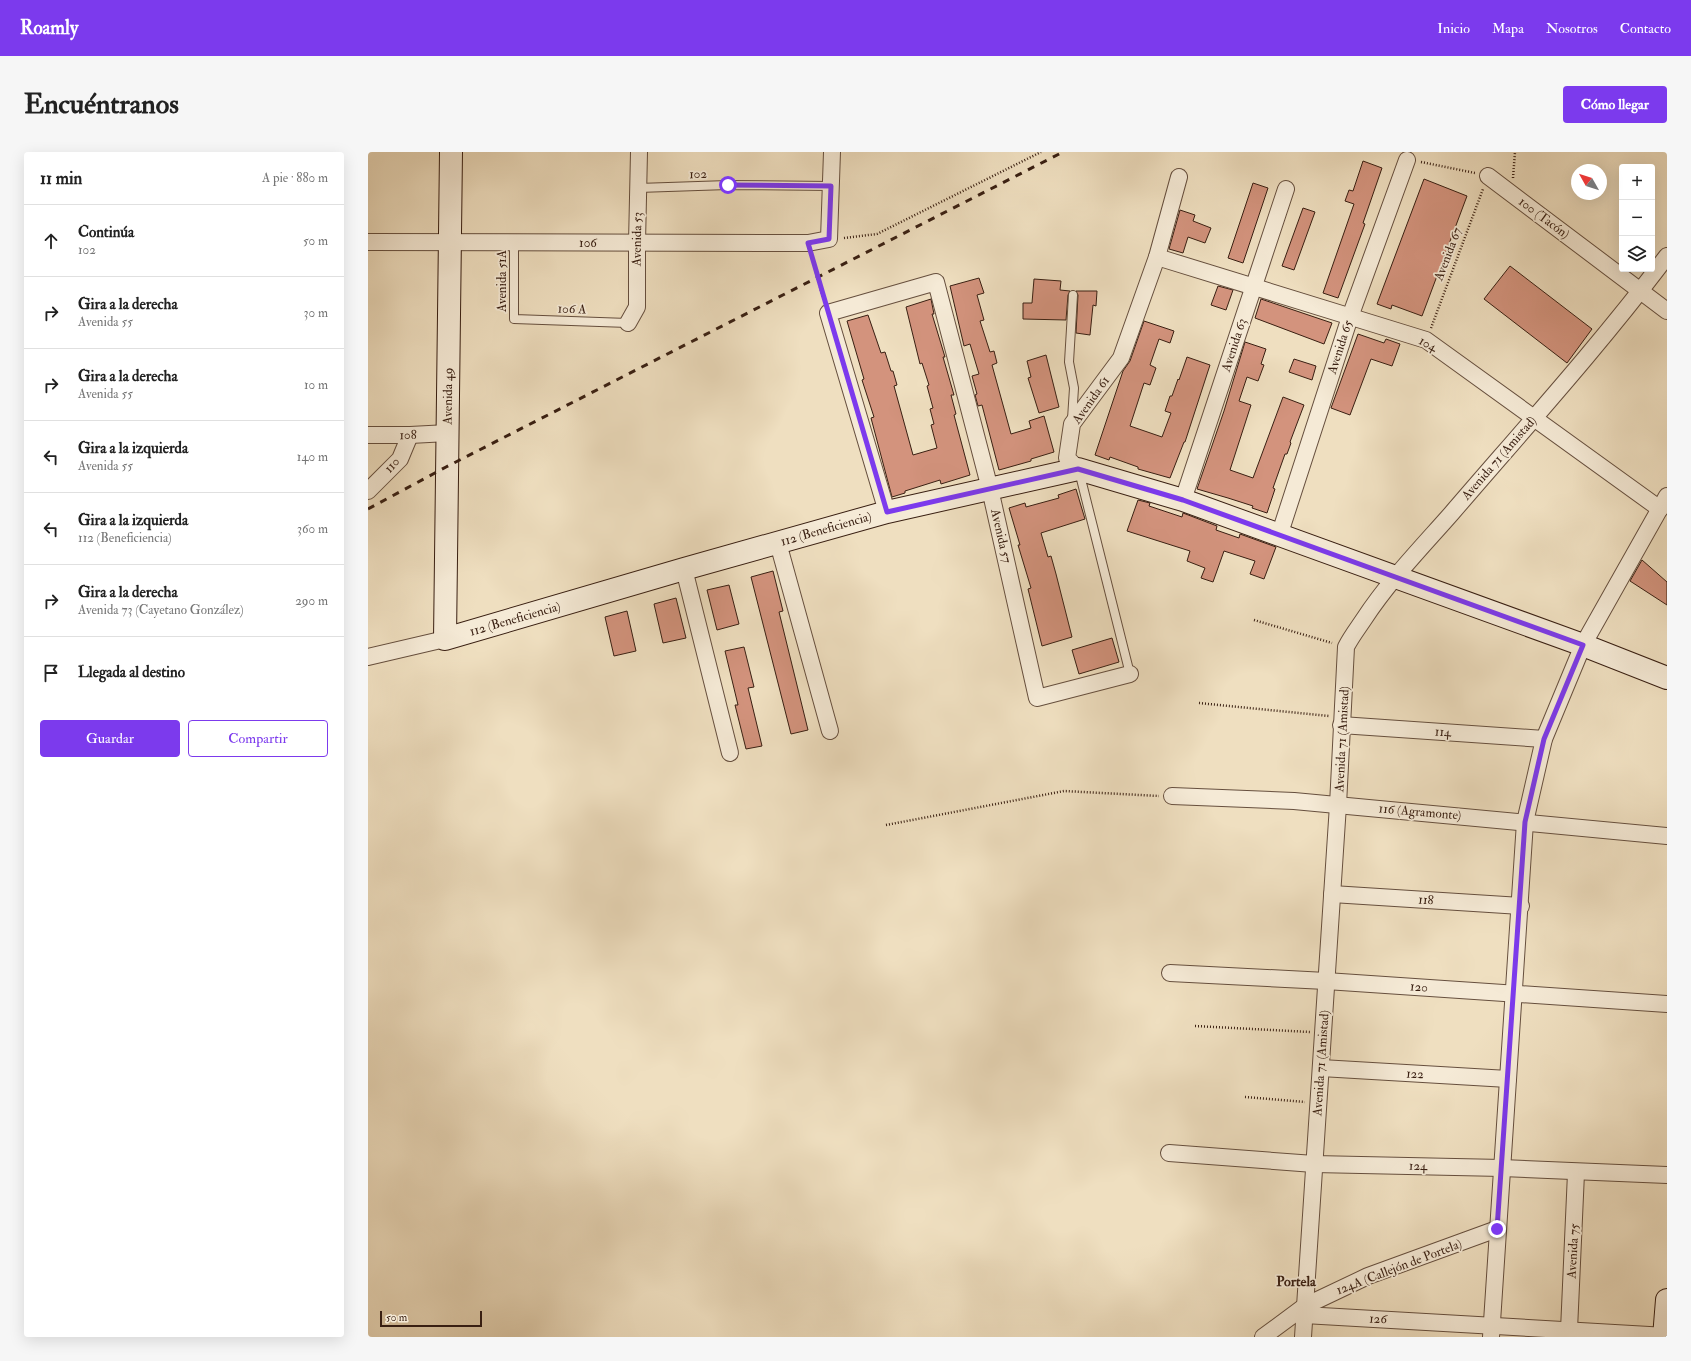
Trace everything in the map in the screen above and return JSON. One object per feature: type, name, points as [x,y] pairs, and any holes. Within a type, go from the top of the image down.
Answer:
[{"type":"street","name":"Avenida 49","points":[[445,639],[451,152]]},
{"type":"street","name":"Avenida 53","points":[[628,323],[637,307],[639,152]]},
{"type":"street","points":[[829,239],[832,152]]},
{"type":"street","name":"Avenida 65","points":[[1279,536],[1350,317],[1407,160]]},
{"type":"street","name":"Avenida 61","points":[[1078,469],[1068,458],[1072,424],[1121,358],[1157,258],[1179,176]]},
{"type":"street","name":"100 (Tacón)","points":[[1488,176],[1667,311]]},
{"type":"street","name":"Avenida 63","points":[[1183,500],[1286,189]]},
{"type":"street","name":"106","points":[[368,242],[808,243],[829,239]]},
{"type":"street","name":"Avenida 71 (Amistad)","points":[[1303,1337],[1338,805],[1346,647],[1372,606],[1534,418],[1641,291],[1667,256]]},
{"type":"street","name":"104","points":[[1157,258],[1426,340],[1534,418],[1664,502]]},
{"type":"street","name":"Avenida 57","points":[[828,312],[936,282],[990,489],[1037,698],[1130,674]]},
{"type":"street","points":[[828,312],[887,512]]},
{"type":"street","name":"108","points":[[368,435],[448,433]]},
{"type":"street","name":"110","points":[[368,491],[400,459],[410,435]]},
{"type":"street","name":"112 (Beneficiencia)","points":[[368,657],[445,639],[684,569],[887,512],[1078,469],[1183,500],[1583,645],[1667,678]]},
{"type":"street","points":[[1491,1332],[1525,822],[1544,739],[1583,645],[1664,502]]},
{"type":"street","points":[[778,543],[830,731]]},
{"type":"street","points":[[684,569],[730,753]]},
{"type":"street","name":"114","points":[[1342,721],[1544,739]]},
{"type":"street","name":"116 (Agramonte)","points":[[1172,796],[1294,801],[1667,836]]},
{"type":"street","name":"118","points":[[1332,894],[1520,906]]},
{"type":"street","name":"120","points":[[1170,973],[1326,981],[1667,1004]]},
{"type":"street","name":"122","points":[[1321,1068],[1508,1079]]},
{"type":"street","name":"124","points":[[1169,1153],[1314,1164],[1502,1168],[1667,1175]]},
{"type":"street","name":"Avenida 75","points":[[1569,1330],[1576,1172]]},
{"type":"street","name":"124A (Callejón de Portela)","points":[[1263,1337],[1305,1311],[1368,1276],[1497,1229]]},
{"type":"street","points":[[1665,1336],[1667,1300]]},
{"type":"street","name":"126","points":[[1305,1311],[1491,1332],[1569,1330],[1665,1336]]},
{"type":"lane","name":"102","points":[[638,188],[728,185],[831,186]]},
{"type":"lane","name":"Avenida 51A","points":[[514,243],[514,318]]},
{"type":"lane","points":[[1072,424],[1074,388],[1069,362],[1073,295]]},
{"type":"lane","name":"106 A","points":[[514,318],[628,323]]},
{"type":"lane","name":"Avenida 61","points":[[1078,469],[1130,674]]},
{"type":"path","points":[[829,239],[877,234],[1041,152]]},
{"type":"path","points":[[1513,194],[1515,152]]},
{"type":"path","points":[[1407,160],[1488,176]]},
{"type":"path","name":"Avenida 67","points":[[1426,340],[1488,176]]},
{"type":"path","points":[[808,243],[828,312]]},
{"type":"path","points":[[1254,620],[1346,647]]},
{"type":"path","points":[[1199,704],[1342,721]]},
{"type":"path","points":[[886,825],[1064,791],[1172,796]]},
{"type":"path","points":[[1195,1026],[1323,1033]]},
{"type":"path","points":[[1245,1097],[1318,1103]]},
{"type":"building","points":[[1363,161],[1382,168],[1363,223],[1365,224],[1338,298],[1323,293],[1354,204],[1345,201],[1349,190],[1353,191]]},
{"type":"building","points":[[1424,179],[1467,196],[1422,316],[1392,305],[1391,309],[1377,304]]},
{"type":"building","points":[[1253,183],[1268,188],[1243,263],[1228,258]]},
{"type":"building","points":[[1303,208],[1315,212],[1294,270],[1282,266]]},
{"type":"building","points":[[1180,210],[1195,215],[1193,221],[1211,228],[1205,243],[1188,237],[1183,253],[1169,249]]},
{"type":"building","points":[[1510,266],[1592,329],[1567,363],[1484,299]]},
{"type":"building","points":[[979,278],[984,293],[977,295],[984,320],[980,321],[990,352],[994,351],[997,363],[992,365],[1011,434],[1031,428],[1029,421],[1044,416],[1054,452],[1031,459],[1031,461],[999,470],[982,405],[978,406],[975,395],[977,394],[972,376],[979,374],[970,344],[964,346],[950,286]]},
{"type":"building","points":[[1034,279],[1061,281],[1060,290],[1070,291],[1068,295],[1066,320],[1023,319],[1023,303],[1032,303]]},
{"type":"building","points":[[1218,286],[1233,290],[1226,310],[1211,305]]},
{"type":"building","points":[[1076,291],[1097,291],[1096,306],[1093,305],[1090,335],[1076,333],[1078,295]]},
{"type":"building","points":[[931,299],[934,314],[932,314],[945,357],[943,357],[954,395],[951,395],[956,414],[954,415],[970,475],[941,484],[940,480],[905,491],[905,493],[892,497],[871,418],[874,417],[862,380],[864,379],[847,321],[868,315],[881,353],[885,352],[891,371],[893,371],[897,385],[894,386],[913,455],[937,448],[931,425],[934,424],[930,409],[933,408],[927,386],[929,385],[922,363],[920,364],[906,307]]},
{"type":"building","points":[[1261,299],[1332,323],[1324,344],[1255,318]]},
{"type":"building","points":[[1144,321],[1174,331],[1170,343],[1159,339],[1150,365],[1156,368],[1150,385],[1144,383],[1130,426],[1162,437],[1171,413],[1165,411],[1170,396],[1172,396],[1178,379],[1179,380],[1187,357],[1210,365],[1185,442],[1170,478],[1138,469],[1138,467],[1110,457],[1109,460],[1095,455],[1123,371],[1130,361]]},
{"type":"building","points":[[1358,334],[1384,343],[1386,339],[1400,344],[1392,366],[1371,359],[1350,415],[1331,408]]},
{"type":"building","points":[[1245,342],[1266,349],[1261,364],[1264,365],[1258,381],[1247,377],[1239,401],[1251,405],[1230,470],[1253,478],[1283,397],[1304,405],[1287,454],[1285,454],[1273,488],[1275,489],[1267,513],[1252,508],[1253,506],[1197,489],[1224,411]]},
{"type":"building","points":[[1046,355],[1059,407],[1039,413],[1028,378],[1031,377],[1027,361]]},
{"type":"building","points":[[1294,359],[1316,366],[1312,380],[1289,372]]},
{"type":"building","points":[[1076,489],[1085,519],[1041,533],[1048,557],[1051,556],[1072,637],[1042,646],[1028,589],[1031,588],[1009,508],[1025,503],[1026,507],[1059,498],[1058,495]]},
{"type":"building","points":[[1138,500],[1150,503],[1149,506],[1182,517],[1183,513],[1217,526],[1216,530],[1239,538],[1240,534],[1276,547],[1264,579],[1250,574],[1255,561],[1224,551],[1213,582],[1201,578],[1205,568],[1187,561],[1190,551],[1127,531]]},
{"type":"building","points":[[1642,560],[1667,582],[1667,605],[1630,581]]},
{"type":"building","points":[[773,571],[783,611],[779,612],[808,730],[791,734],[751,577]]},
{"type":"building","points":[[729,585],[739,624],[717,630],[707,590]]},
{"type":"building","points":[[676,598],[686,638],[663,643],[654,604]]},
{"type":"building","points":[[627,611],[636,651],[614,656],[605,617]]},
{"type":"building","points":[[1112,638],[1119,662],[1079,674],[1072,650]]},
{"type":"building","points":[[744,647],[754,687],[748,688],[762,746],[746,749],[735,705],[738,705],[725,651]]},
{"type":"railway","points":[[368,509],[446,467],[1063,152]]},
{"type":"district","name":"Portela","points":[[1296,1281]]},
{"type":"route","points":[[728,185],[831,186],[829,239],[808,243],[817,278],[887,512],[1078,469],[1183,500],[1583,645],[1544,739],[1525,822],[1497,1229]]}]
